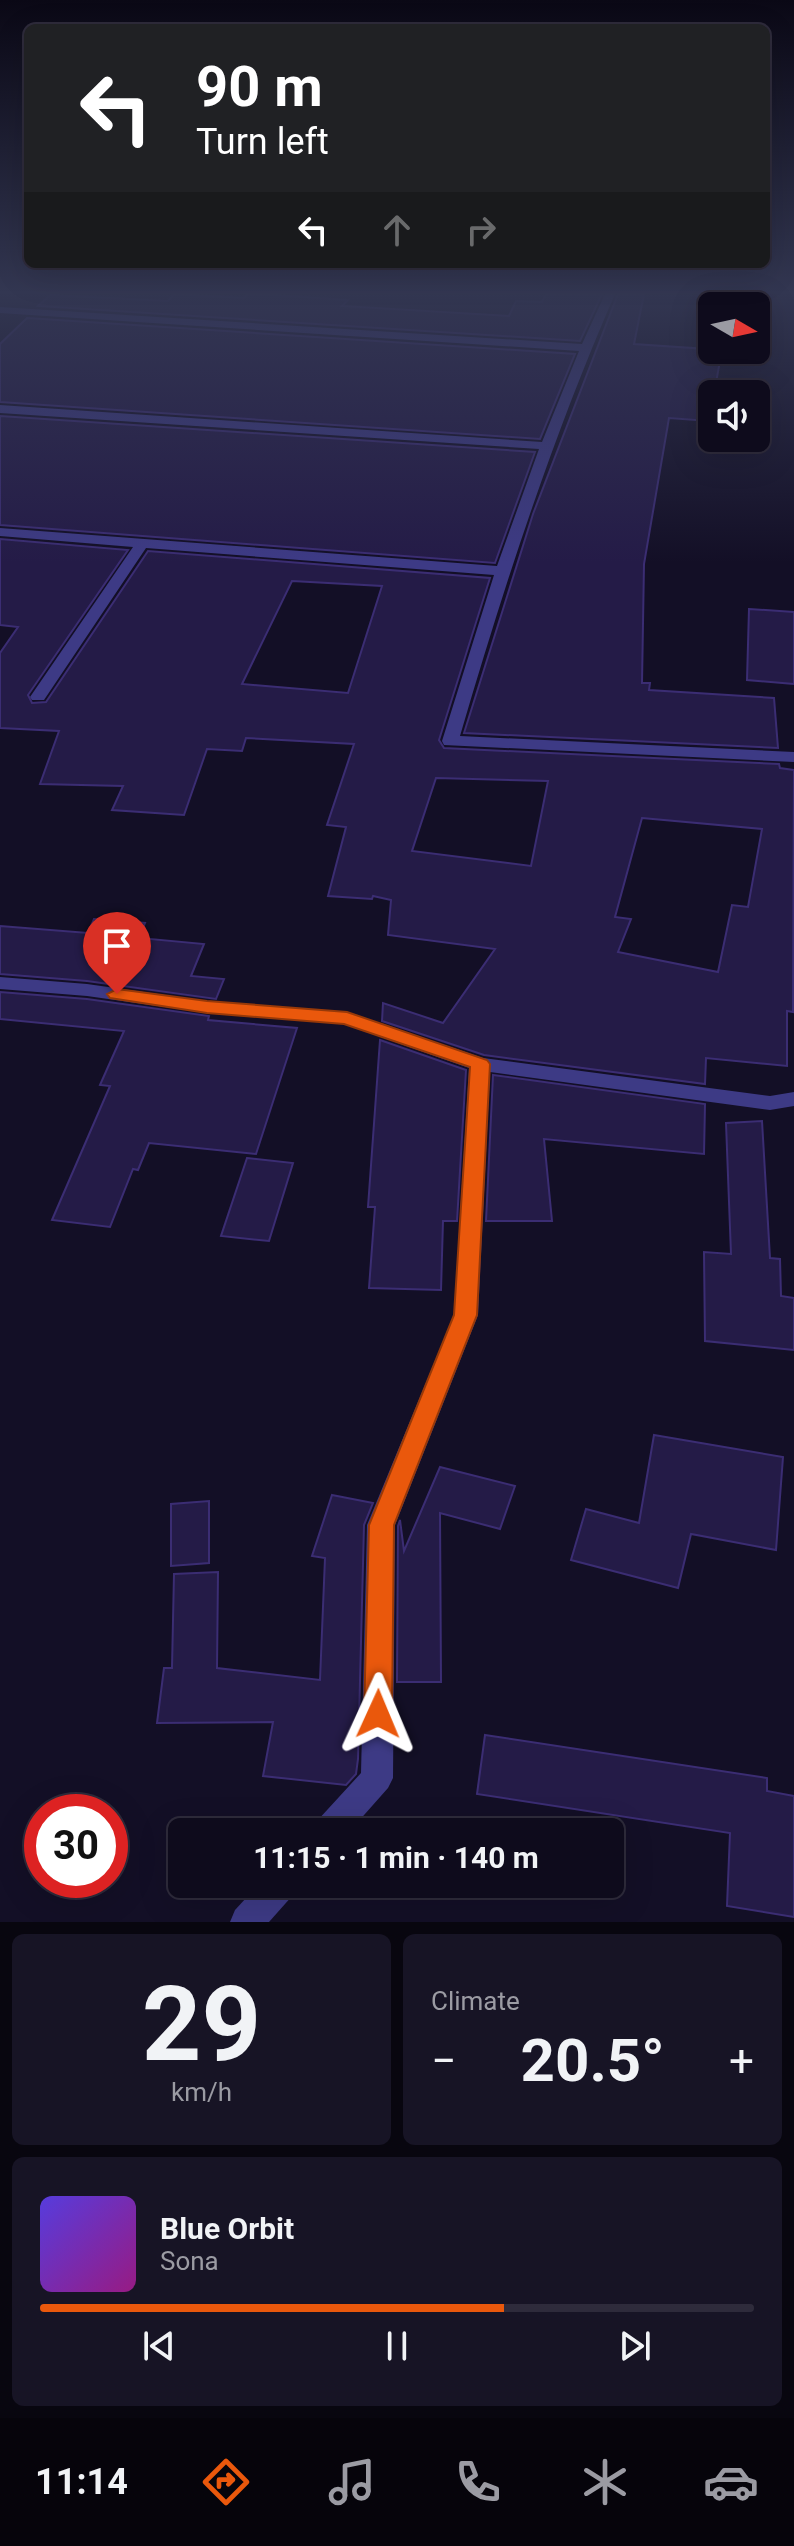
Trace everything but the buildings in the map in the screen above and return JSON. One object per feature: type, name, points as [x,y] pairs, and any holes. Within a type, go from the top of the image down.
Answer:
[{"type":"street","points":[[571,384],[500,571],[450,741],[794,757]]},
{"type":"street","points":[[0,409],[547,446]]},
{"type":"street","points":[[0,532],[500,571]]},
{"type":"street","points":[[38,697],[143,542]]},
{"type":"street","points":[[0,983],[87,990],[207,1007],[347,1018],[480,1064],[770,1103],[794,1099]]},
{"type":"street","points":[[341,1818],[377,1778],[381,1525],[466,1315],[480,1064]]},
{"type":"street","points":[[247,1922],[268,1898]]},
{"type":"route","points":[[117,994],[207,1007],[347,1018],[480,1064],[466,1315],[381,1525],[378,1714]]}]
